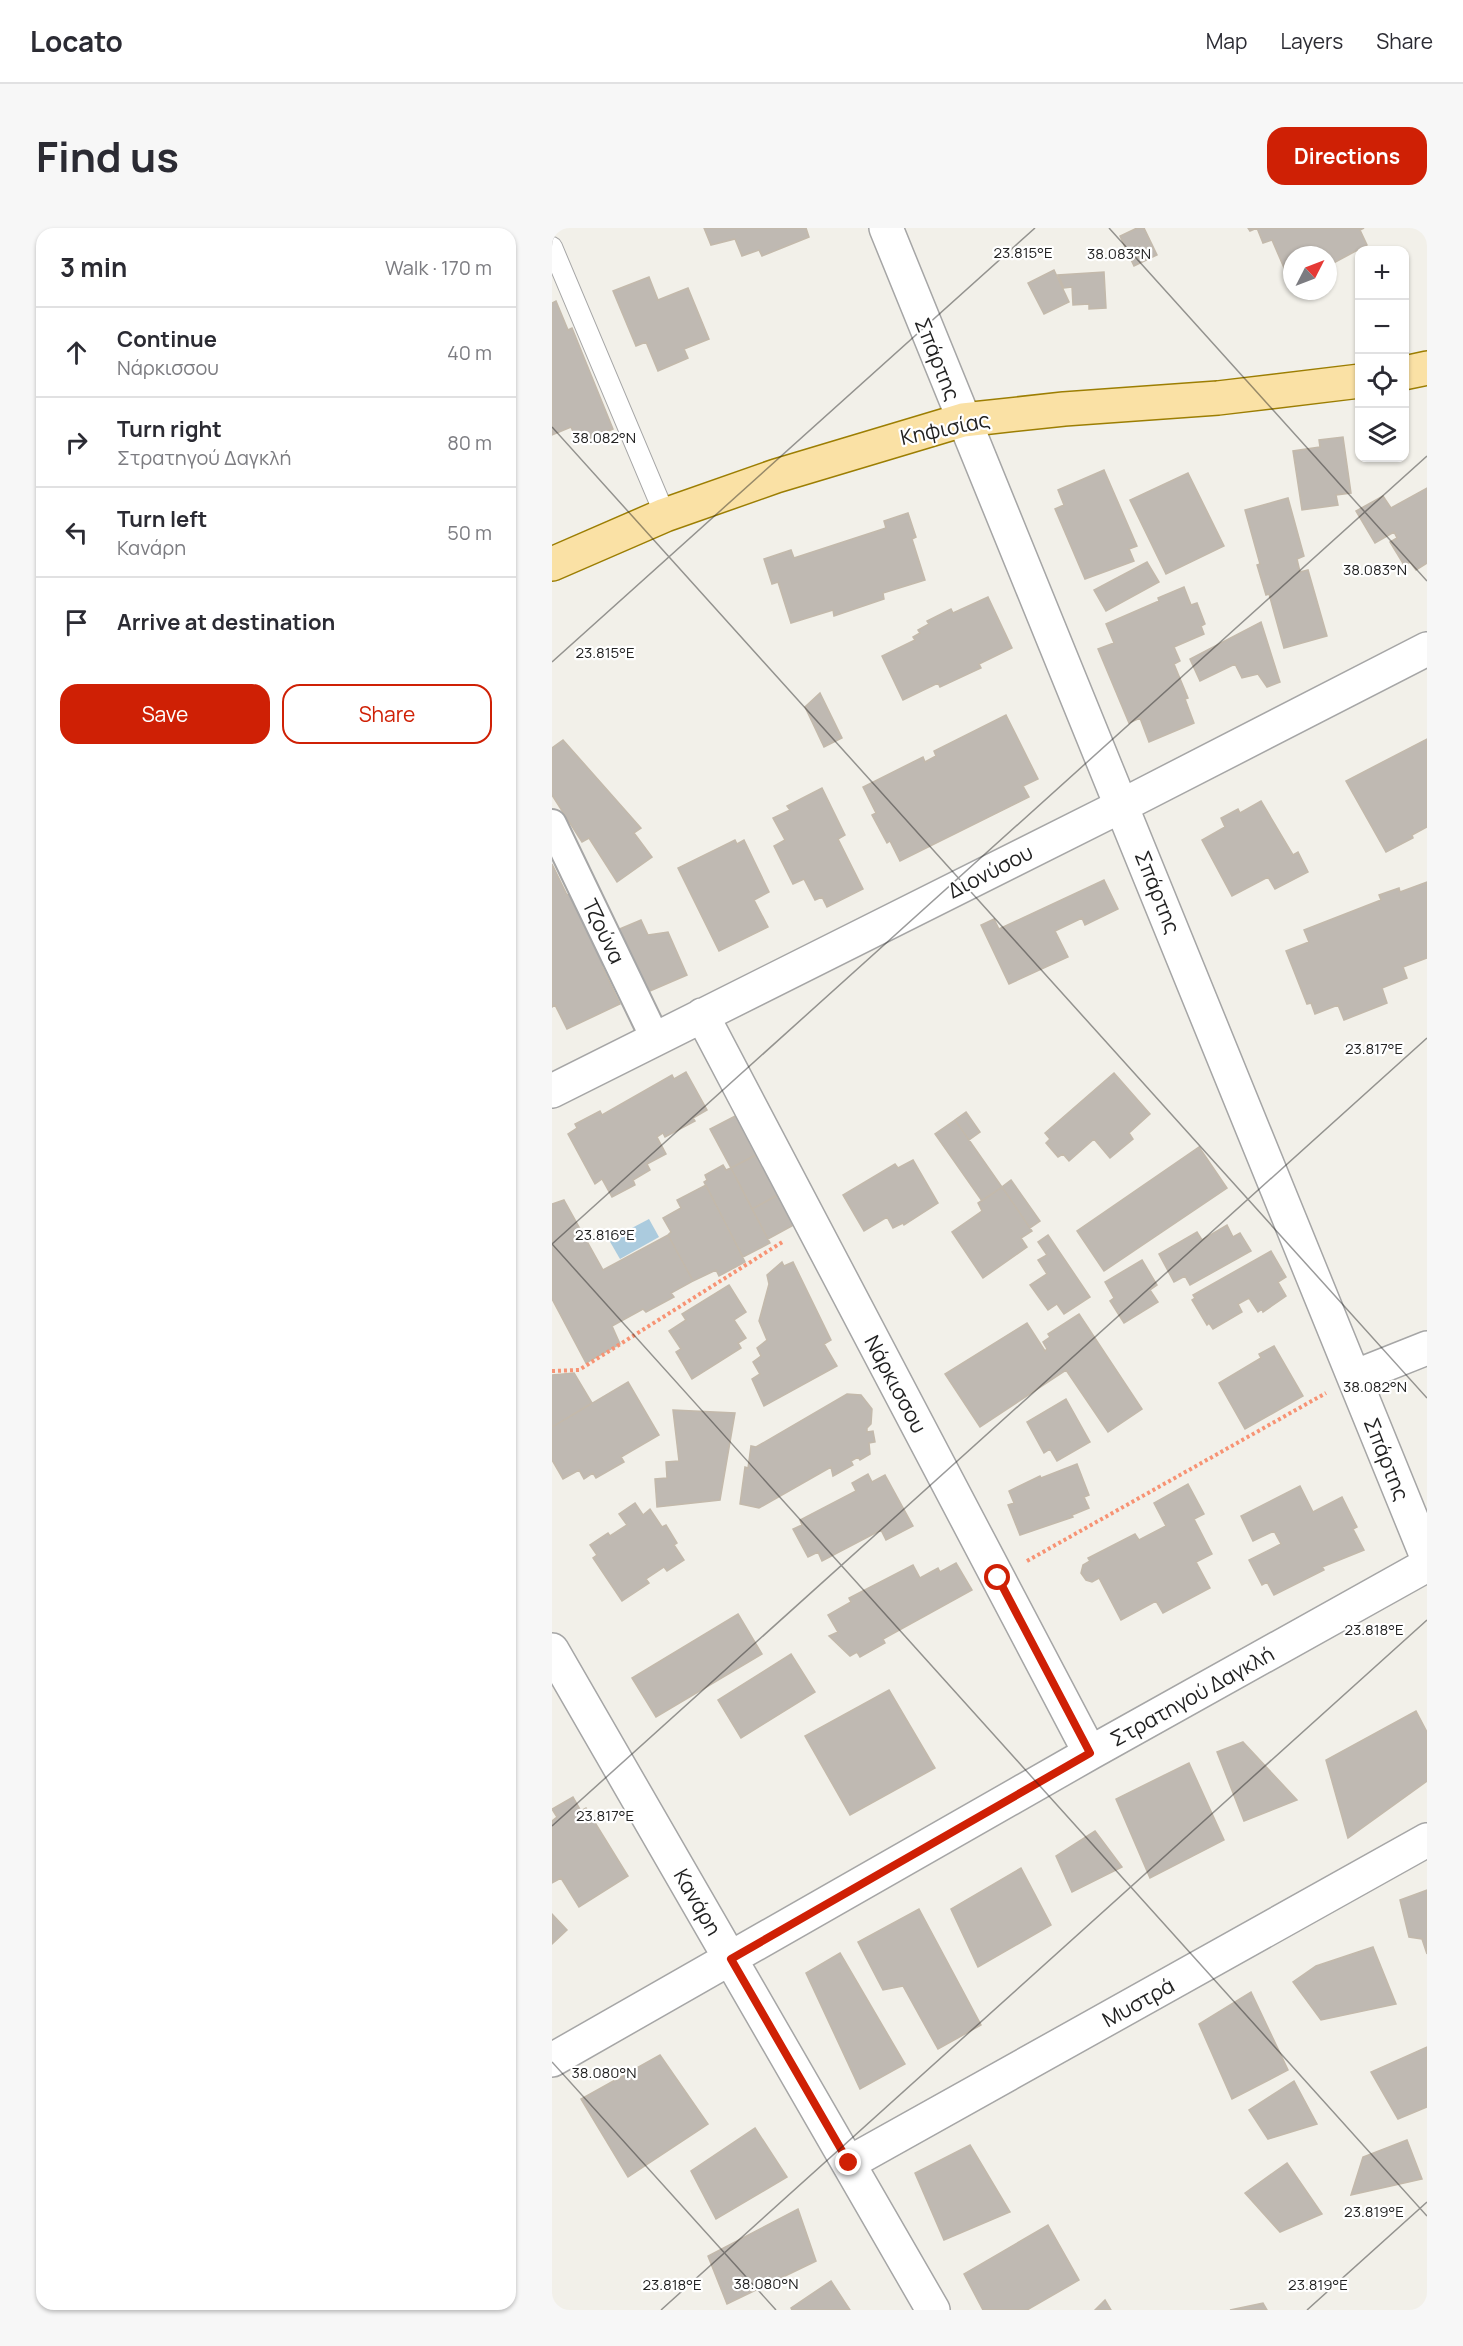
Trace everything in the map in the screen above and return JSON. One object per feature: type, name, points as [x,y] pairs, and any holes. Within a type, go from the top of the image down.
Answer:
[{"type":"main road","points":[[1409,372],[1427,368]]},
{"type":"main road","name":"Κηφισίας","points":[[552,564],[665,515],[776,476],[963,420],[1064,409],[1218,398],[1355,381]]},
{"type":"street","name":"Σπάρτης","points":[[886,228],[1427,1557]]},
{"type":"street","name":"Διονύσου","points":[[552,1091],[1122,805],[1427,648]]},
{"type":"street","name":"Τζούνα","points":[[552,824],[655,1038]]},
{"type":"street","name":"Νάρκισσου","points":[[702,1015],[1090,1753]]},
{"type":"street","points":[[1354,1377],[1427,1348]]},
{"type":"street","name":"Στρατηγού Δαγκλή","points":[[552,2060],[1427,1564]]},
{"type":"street","name":"Κανάρη","points":[[552,1650],[933,2310]]},
{"type":"street","name":"Μυστρά","points":[[849,2163],[1427,1840]]},
{"type":"lane","points":[[552,247],[665,515]]},
{"type":"path","points":[[552,1371],[579,1370],[812,1224]]},
{"type":"path","points":[[998,1578],[1354,1377]]},
{"type":"water","points":[[649,1219],[659,1237],[620,1259],[609,1240]]},
{"type":"building","points":[[704,228],[806,228],[809,237],[762,256],[759,250],[742,256],[735,239],[711,245]]},
{"type":"building","points":[[1137,228],[1144,228],[1157,255],[1134,266],[1120,236]]},
{"type":"building","points":[[1257,228],[1364,228],[1360,230],[1367,245],[1355,246],[1355,251],[1337,261],[1337,246],[1283,246],[1283,265],[1272,240],[1263,243]]},
{"type":"building","points":[[1054,270],[1069,302],[1044,314],[1028,283]]},
{"type":"building","points":[[1104,272],[1106,308],[1089,309],[1089,304],[1073,305],[1072,287],[1064,288],[1058,275]]},
{"type":"building","points":[[649,277],[658,300],[688,288],[709,339],[684,349],[688,358],[658,371],[646,342],[636,346],[613,291]]},
{"type":"building","points":[[556,301],[568,330],[572,328],[613,429],[578,443],[571,427],[552,435],[552,303]]},
{"type":"building","points":[[1343,437],[1351,493],[1336,495],[1338,505],[1302,510],[1293,451],[1320,447],[1319,440]]},
{"type":"building","points":[[1104,470],[1137,546],[1129,549],[1134,561],[1085,579],[1055,509],[1064,505],[1058,490]]},
{"type":"building","points":[[1188,473],[1224,546],[1166,574],[1130,500]]},
{"type":"building","points":[[1427,488],[1427,563],[1416,570],[1410,562],[1404,565],[1390,542],[1397,538],[1394,532],[1375,543],[1356,511],[1383,496],[1391,508]]},
{"type":"building","points":[[1288,498],[1304,556],[1297,559],[1300,572],[1308,570],[1327,636],[1284,648],[1269,594],[1266,595],[1257,565],[1260,564],[1245,510]]},
{"type":"building","points":[[908,513],[916,537],[912,539],[925,580],[883,593],[884,599],[834,616],[833,610],[791,623],[778,582],[772,584],[764,559],[791,550],[794,558],[886,528],[884,521]]},
{"type":"building","points":[[1147,562],[1159,582],[1106,611],[1094,590]]},
{"type":"building","points":[[1184,587],[1191,605],[1197,603],[1205,624],[1201,626],[1204,634],[1174,647],[1180,661],[1174,664],[1188,698],[1185,699],[1194,723],[1149,742],[1140,718],[1129,723],[1098,649],[1114,643],[1106,624],[1159,601],[1158,598]]},
{"type":"building","points":[[988,597],[1012,648],[979,664],[981,668],[940,687],[938,683],[903,700],[882,656],[915,640],[913,637],[920,633],[918,630],[929,624],[927,621],[951,609],[953,613]]},
{"type":"building","points":[[1261,622],[1280,682],[1267,687],[1258,674],[1242,678],[1235,664],[1200,681],[1190,659]]},
{"type":"building","points":[[820,693],[842,738],[824,747],[805,707]]},
{"type":"building","points":[[1006,715],[1038,779],[1023,786],[1029,797],[900,861],[890,841],[887,843],[872,815],[876,813],[863,787],[923,757],[925,762],[936,756],[934,751]]},
{"type":"building","points":[[1427,739],[1427,827],[1412,835],[1413,838],[1386,852],[1346,781]]},
{"type":"building","points":[[563,740],[641,828],[634,833],[652,857],[617,882],[589,838],[582,842],[552,795],[552,748]]},
{"type":"building","points":[[822,788],[845,835],[838,839],[863,889],[827,907],[822,897],[815,900],[804,879],[793,884],[774,846],[785,840],[773,818],[790,810],[787,806]]},
{"type":"building","points":[[1261,801],[1293,855],[1298,852],[1308,872],[1275,889],[1268,877],[1232,896],[1202,840],[1225,827],[1221,818],[1238,809],[1240,813]]},
{"type":"building","points":[[735,840],[737,844],[744,840],[769,892],[754,900],[768,927],[719,951],[678,868]]},
{"type":"building","points":[[552,864],[567,895],[574,892],[608,963],[602,966],[620,1004],[567,1029],[555,1005],[552,1007]]},
{"type":"building","points":[[1104,880],[1118,909],[1085,925],[1082,918],[1055,931],[1068,957],[1009,984],[981,925],[994,919],[999,929]]},
{"type":"building","points":[[1427,882],[1427,958],[1403,967],[1407,978],[1382,988],[1387,1003],[1344,1020],[1338,1005],[1315,1014],[1311,1003],[1307,1004],[1286,951],[1309,942],[1304,930],[1381,900],[1379,895],[1399,888],[1400,892]]},
{"type":"building","points":[[641,920],[648,935],[668,932],[687,975],[643,994],[615,931]]},
{"type":"building","points":[[686,1072],[707,1110],[693,1118],[695,1121],[665,1137],[663,1133],[657,1137],[666,1154],[647,1164],[650,1170],[633,1180],[635,1185],[612,1197],[602,1179],[595,1184],[568,1134],[577,1128],[575,1124],[600,1111],[602,1115],[672,1075],[674,1079]]},
{"type":"building","points":[[1114,1073],[1150,1114],[1129,1133],[1133,1139],[1110,1158],[1094,1139],[1069,1161],[1063,1154],[1058,1157],[1046,1143],[1050,1139],[1045,1133]]},
{"type":"building","points":[[966,1112],[980,1132],[969,1140],[955,1120]]},
{"type":"building","points":[[741,1113],[761,1152],[731,1168],[710,1129]]},
{"type":"building","points":[[955,1120],[1002,1187],[982,1201],[935,1134]]},
{"type":"building","points":[[1199,1147],[1227,1188],[1104,1271],[1077,1231]]},
{"type":"building","points":[[758,1154],[779,1194],[752,1209],[731,1168]]},
{"type":"building","points":[[913,1160],[938,1203],[904,1225],[903,1223],[893,1228],[887,1217],[864,1231],[843,1195],[895,1164],[898,1168]]},
{"type":"building","points":[[723,1165],[726,1170],[731,1168],[770,1243],[743,1257],[704,1182],[707,1180],[705,1175]]},
{"type":"building","points":[[1011,1180],[1040,1221],[1030,1228],[1002,1187]]},
{"type":"building","points":[[706,1185],[745,1262],[719,1276],[716,1270],[693,1281],[668,1235],[671,1232],[663,1218],[681,1208],[677,1200]]},
{"type":"building","points":[[1002,1187],[1032,1231],[1021,1238],[1027,1247],[983,1278],[952,1232],[982,1211],[978,1203]]},
{"type":"building","points":[[784,1192],[801,1221],[768,1239],[752,1209]]},
{"type":"building","points":[[564,1200],[603,1270],[668,1235],[693,1281],[671,1293],[674,1297],[646,1312],[643,1309],[612,1326],[620,1344],[586,1363],[552,1299],[552,1204]]},
{"type":"building","points":[[1227,1225],[1233,1237],[1240,1233],[1251,1251],[1190,1285],[1185,1276],[1174,1282],[1159,1254],[1197,1232],[1202,1240]]},
{"type":"building","points":[[1048,1235],[1090,1297],[1064,1314],[1057,1304],[1048,1310],[1030,1285],[1047,1274],[1038,1260],[1047,1255],[1038,1242]]},
{"type":"building","points":[[1271,1251],[1286,1277],[1278,1282],[1286,1296],[1263,1312],[1262,1309],[1258,1312],[1249,1298],[1238,1304],[1242,1312],[1213,1329],[1209,1323],[1207,1325],[1192,1300],[1195,1298],[1193,1295]]},
{"type":"building","points":[[1142,1260],[1157,1285],[1150,1290],[1158,1302],[1124,1323],[1110,1301],[1114,1298],[1105,1282]]},
{"type":"building","points":[[782,1262],[784,1266],[793,1262],[831,1340],[824,1344],[837,1366],[764,1406],[752,1379],[760,1374],[753,1362],[761,1356],[757,1348],[767,1340],[759,1321],[769,1284],[767,1275]]},
{"type":"building","points":[[729,1285],[746,1312],[734,1320],[746,1338],[738,1343],[741,1348],[692,1379],[676,1352],[681,1349],[669,1331],[686,1320],[682,1314]]},
{"type":"building","points":[[1079,1314],[1142,1409],[1108,1432],[1066,1370],[980,1427],[945,1374],[1027,1323],[1045,1351],[1047,1349],[1043,1342],[1050,1337],[1048,1334]]},
{"type":"building","points":[[1274,1346],[1303,1396],[1245,1429],[1219,1383],[1261,1358],[1259,1354]]},
{"type":"building","points":[[574,1373],[592,1403],[552,1427],[552,1375]]},
{"type":"building","points":[[628,1382],[659,1435],[621,1457],[624,1462],[596,1478],[593,1473],[584,1479],[579,1470],[563,1479],[552,1460],[552,1427]]},
{"type":"building","points":[[847,1394],[861,1395],[872,1409],[871,1424],[867,1432],[873,1431],[875,1442],[869,1443],[870,1454],[860,1460],[858,1457],[851,1461],[853,1465],[833,1476],[831,1467],[759,1508],[740,1504],[745,1467],[748,1468],[751,1446],[756,1447]]},
{"type":"building","points":[[1066,1399],[1090,1442],[1057,1461],[1050,1449],[1044,1453],[1027,1422]]},
{"type":"building","points":[[673,1410],[735,1413],[720,1500],[657,1507],[655,1479],[667,1478],[666,1462],[679,1461]]},
{"type":"building","points":[[1077,1464],[1089,1495],[1084,1497],[1089,1508],[1072,1515],[1073,1517],[1020,1535],[1008,1505],[1014,1503],[1009,1491],[1040,1476],[1041,1478]]},
{"type":"building","points":[[868,1474],[872,1482],[885,1475],[913,1526],[886,1540],[881,1530],[822,1561],[818,1552],[808,1557],[793,1529],[802,1525],[800,1520],[856,1491],[852,1483]]},
{"type":"building","points":[[1188,1484],[1204,1514],[1194,1519],[1212,1554],[1196,1562],[1210,1588],[1163,1613],[1156,1601],[1121,1620],[1099,1578],[1092,1582],[1086,1580],[1081,1573],[1083,1565],[1090,1561],[1088,1558],[1135,1534],[1139,1540],[1166,1526],[1154,1503]]},
{"type":"building","points":[[1300,1486],[1313,1512],[1342,1497],[1357,1527],[1353,1529],[1364,1550],[1322,1567],[1324,1570],[1274,1595],[1267,1582],[1262,1585],[1249,1560],[1281,1544],[1274,1531],[1253,1541],[1241,1516]]},
{"type":"building","points":[[635,1503],[643,1515],[650,1509],[662,1527],[666,1525],[677,1543],[674,1545],[684,1560],[667,1571],[664,1567],[646,1579],[649,1583],[622,1601],[593,1558],[597,1555],[590,1545],[608,1533],[610,1536],[627,1525],[619,1514]]},
{"type":"building","points":[[956,1563],[972,1590],[883,1639],[885,1643],[860,1657],[857,1652],[850,1656],[829,1636],[838,1632],[828,1615],[851,1602],[849,1598],[913,1565],[920,1578],[938,1568],[940,1572]]},
{"type":"building","points":[[738,1614],[762,1654],[656,1717],[632,1678]]},
{"type":"building","points":[[791,1654],[815,1692],[741,1738],[718,1700]]},
{"type":"building","points":[[889,1690],[935,1768],[850,1815],[805,1736]]},
{"type":"building","points":[[1416,1711],[1427,1732],[1427,1781],[1348,1838],[1326,1760]]},
{"type":"building","points":[[1243,1742],[1297,1800],[1244,1821],[1217,1752]]},
{"type":"building","points":[[1189,1763],[1224,1840],[1150,1878],[1116,1799]]},
{"type":"building","points":[[573,1797],[581,1811],[586,1808],[628,1876],[579,1907],[561,1878],[552,1883],[552,1821],[557,1817],[552,1809]]},
{"type":"building","points":[[1095,1831],[1122,1867],[1072,1892],[1056,1856]]},
{"type":"building","points":[[1021,1868],[1051,1925],[978,1967],[951,1909]]},
{"type":"building","points":[[1427,1890],[1427,1954],[1422,1939],[1409,1937],[1400,1900]]},
{"type":"building","points":[[919,1909],[981,2025],[938,2049],[903,1986],[883,1990],[858,1942]]},
{"type":"building","points":[[552,1914],[567,1930],[552,1944]]},
{"type":"building","points":[[1373,1947],[1396,2004],[1321,2020],[1293,1982],[1316,1966]]},
{"type":"building","points":[[840,1953],[905,2064],[860,2089],[806,1973]]},
{"type":"building","points":[[1251,1992],[1288,2070],[1232,2099],[1199,2024]]},
{"type":"building","points":[[1427,2047],[1427,2107],[1398,2119],[1371,2072]]},
{"type":"building","points":[[660,2055],[708,2124],[628,2177],[581,2099]]},
{"type":"building","points":[[1294,2081],[1317,2124],[1268,2139],[1249,2110]]},
{"type":"building","points":[[755,2128],[787,2177],[716,2219],[691,2171]]},
{"type":"building","points":[[1407,2140],[1422,2179],[1351,2195],[1363,2157]]},
{"type":"building","points":[[970,2145],[1010,2212],[944,2240],[915,2173]]},
{"type":"building","points":[[1287,2163],[1322,2214],[1280,2232],[1245,2193]]},
{"type":"building","points":[[798,2209],[816,2261],[727,2304],[708,2256]]},
{"type":"building","points":[[1048,2225],[1079,2280],[1027,2310],[983,2310],[964,2274]]},
{"type":"building","points":[[831,2281],[850,2310],[792,2310],[791,2308]]},
{"type":"building","points":[[1105,2300],[1111,2310],[1095,2310]]},
{"type":"building","points":[[1263,2303],[1267,2310],[1230,2310]]},
{"type":"route","points":[[849,2163],[731,1959],[1090,1753],[998,1578]]}]
